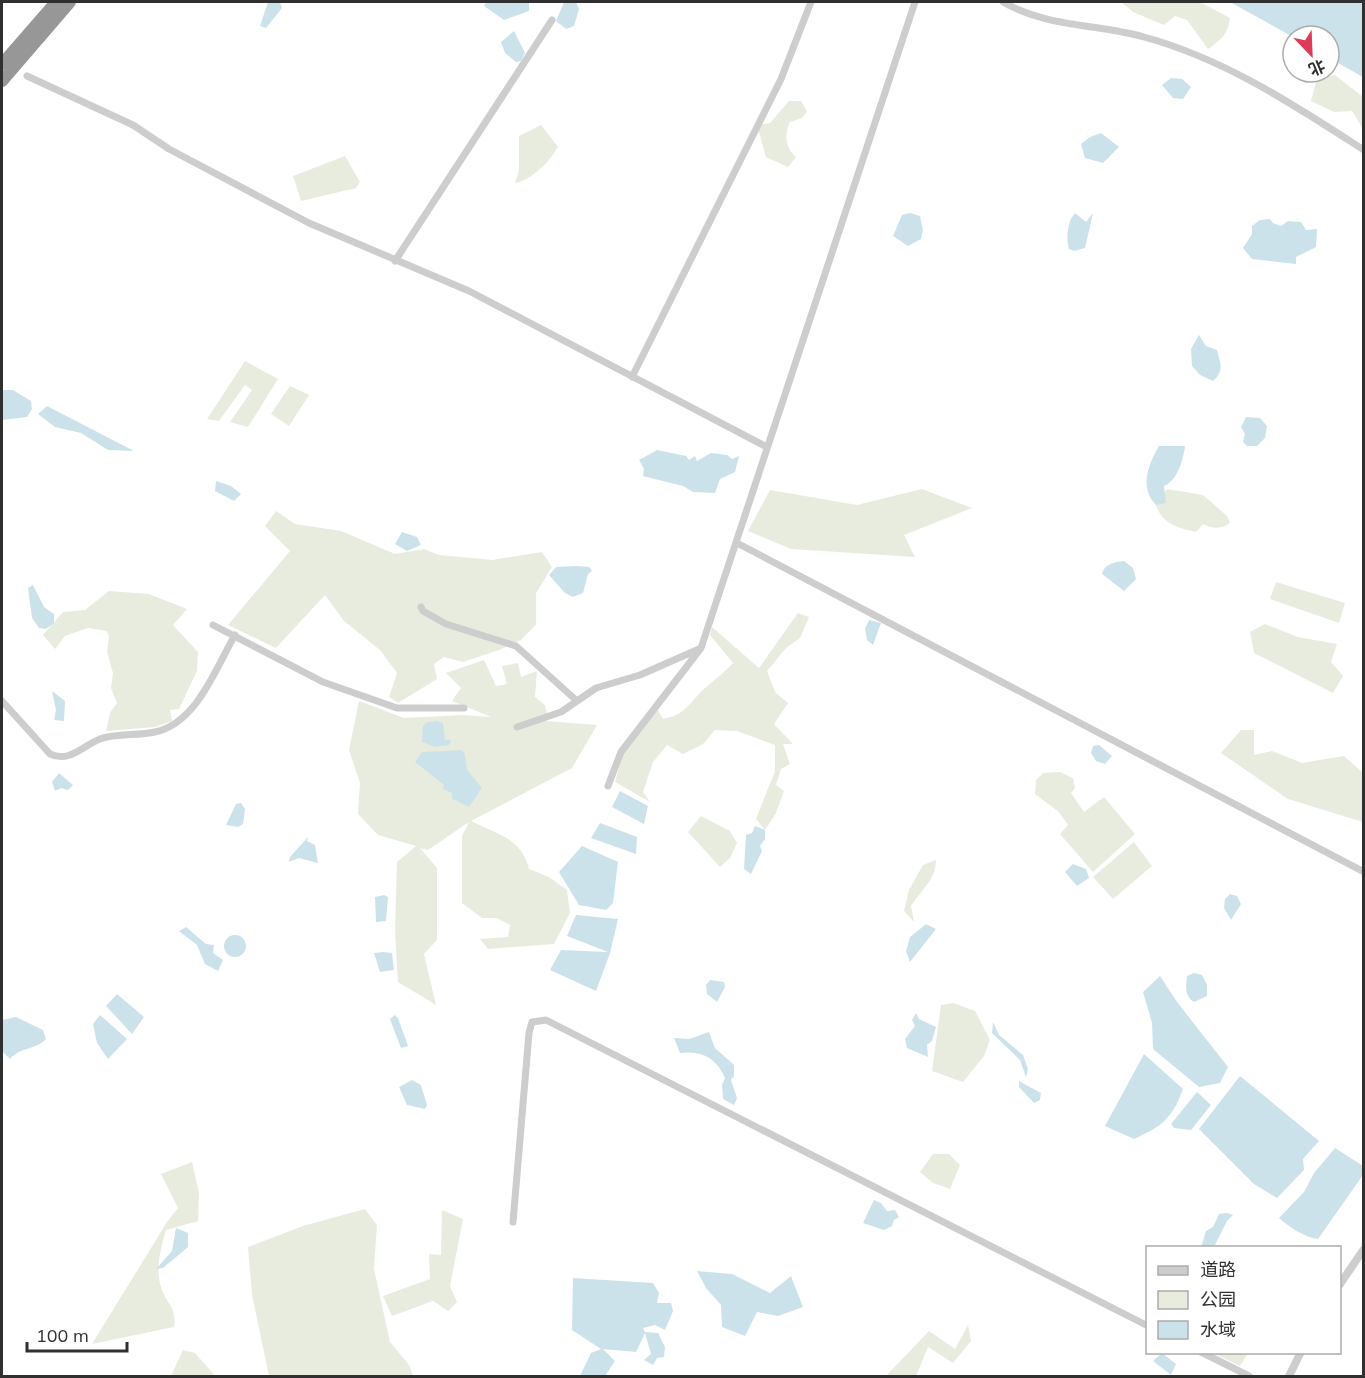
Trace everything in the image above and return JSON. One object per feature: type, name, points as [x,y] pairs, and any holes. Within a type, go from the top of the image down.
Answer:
[{"type":"highway","points":[[2,64],[56,2]]},
{"type":"highway","points":[[2,81],[70,2]]},
{"type":"street","points":[[632,377],[781,79],[811,2]]},
{"type":"street","points":[[609,786],[621,752],[701,648],[715,600],[737,543],[915,2]]},
{"type":"street","points":[[1003,2],[1022,13],[1042,19],[1142,36],[1206,58],[1251,80],[1364,150]]},
{"type":"street","points":[[395,261],[552,20]]},
{"type":"street","points":[[27,76],[133,125],[169,149],[309,223],[469,291],[767,447]]},
{"type":"street","points":[[737,543],[1364,872]]},
{"type":"street","points":[[421,607],[446,624],[516,646],[576,701]]},
{"type":"street","points":[[213,625],[323,682],[398,708],[464,708]]},
{"type":"street","points":[[2,701],[50,754],[57,757],[69,756],[102,738],[159,731],[180,721],[188,714],[235,635]]},
{"type":"street","points":[[517,727],[561,712],[596,688],[640,675],[701,648]]},
{"type":"street","points":[[513,1222],[529,1033],[532,1022],[546,1020],[1146,1325]]},
{"type":"street","points":[[1341,1283],[1364,1250]]},
{"type":"street","points":[[1203,1354],[1249,1377]]},
{"type":"street","points":[[1289,1377],[1300,1354]]},
{"type":"green space","points":[[1121,2],[1200,2],[1230,18],[1223,36],[1208,49],[1187,20],[1175,16],[1164,25],[1133,12]]},
{"type":"green space","points":[[1341,80],[1363,97],[1363,129],[1352,111],[1334,112],[1311,101],[1315,84],[1341,84]]},
{"type":"green space","points":[[789,101],[801,101],[807,111],[802,118],[790,122],[788,127],[786,136],[788,145],[796,157],[788,167],[766,157],[757,125],[770,123]]},
{"type":"green space","points":[[541,125],[558,147],[540,170],[515,183],[519,170],[519,136]]},
{"type":"green space","points":[[345,156],[360,182],[356,188],[301,201],[293,176]]},
{"type":"green space","points":[[245,361],[278,379],[248,427],[230,422],[252,390],[245,385],[219,421],[207,419]]},
{"type":"green space","points":[[290,386],[309,395],[289,426],[271,414]]},
{"type":"green space","points":[[922,489],[972,508],[904,535],[915,557],[791,549],[748,531],[770,490],[857,505]]},
{"type":"green space","points":[[1167,489],[1203,495],[1227,516],[1230,523],[1217,528],[1203,524],[1196,532],[1172,524],[1162,517],[1156,505]]},
{"type":"green space","points":[[276,511],[295,524],[341,531],[395,554],[424,549],[439,555],[492,560],[542,552],[552,567],[536,593],[536,625],[521,640],[499,650],[463,662],[444,657],[434,664],[437,679],[398,703],[389,697],[397,673],[380,650],[344,621],[325,595],[276,648],[228,625],[290,551],[265,526]]},
{"type":"green space","points":[[1276,582],[1345,603],[1339,623],[1270,599]]},
{"type":"green space","points":[[109,591],[149,594],[187,609],[173,625],[198,652],[197,671],[179,709],[170,710],[172,721],[155,727],[106,731],[110,713],[117,703],[111,688],[113,673],[107,652],[109,636],[107,631],[88,628],[65,636],[55,649],[43,635],[63,612],[85,610]]},
{"type":"green space","points":[[798,613],[809,617],[800,638],[786,648],[767,671],[775,692],[788,703],[774,724],[793,744],[783,744],[790,764],[781,769],[776,785],[784,791],[776,813],[765,830],[756,819],[775,771],[775,745],[737,731],[715,730],[703,744],[683,754],[667,745],[653,762],[643,792],[650,802],[615,782],[625,747],[658,710],[663,719],[682,711],[733,663],[710,635],[712,627],[759,668]]},
{"type":"green space","points":[[1265,624],[1298,637],[1337,644],[1331,662],[1343,676],[1333,693],[1254,653],[1250,632]]},
{"type":"green space","points":[[484,660],[496,686],[507,684],[502,666],[518,663],[521,677],[537,671],[535,697],[545,705],[547,714],[533,720],[597,725],[572,768],[471,821],[514,843],[525,858],[529,869],[549,877],[567,890],[570,913],[554,944],[488,949],[480,939],[508,937],[510,925],[497,918],[482,918],[462,903],[462,836],[469,822],[428,850],[420,848],[437,868],[437,940],[424,954],[436,1005],[398,982],[395,931],[397,862],[416,846],[378,835],[358,814],[360,783],[349,750],[359,701],[404,718],[462,715],[491,717],[452,701],[461,688],[446,673]]},
{"type":"green space","points":[[1241,730],[1254,730],[1254,755],[1272,751],[1302,763],[1344,756],[1363,773],[1363,822],[1288,799],[1221,753]]},
{"type":"green space","points":[[1060,772],[1073,778],[1075,788],[1071,793],[1084,812],[1104,797],[1135,834],[1093,872],[1060,834],[1068,825],[1059,812],[1035,794],[1036,780],[1043,773]]},
{"type":"green space","points":[[701,816],[730,831],[737,843],[730,858],[720,867],[688,832]]},
{"type":"green space","points":[[1134,842],[1152,866],[1113,899],[1093,877]]},
{"type":"green space","points":[[936,860],[931,879],[911,906],[914,922],[904,911],[909,890],[923,865]]},
{"type":"green space","points":[[953,1003],[975,1011],[990,1040],[984,1056],[963,1082],[932,1071],[941,1005]]},
{"type":"green space","points":[[933,1154],[949,1154],[960,1165],[950,1189],[933,1183],[920,1172]]},
{"type":"green space","points":[[192,1162],[199,1193],[198,1221],[166,1230],[159,1258],[159,1280],[163,1293],[173,1310],[174,1327],[92,1344],[167,1222],[178,1208],[161,1174]]},
{"type":"green space","points":[[365,1209],[377,1225],[374,1269],[390,1342],[409,1365],[413,1376],[269,1376],[252,1295],[248,1247],[303,1226]]},
{"type":"green space","points":[[442,1210],[463,1219],[450,1286],[457,1302],[448,1311],[433,1301],[392,1316],[383,1296],[430,1279],[429,1254],[441,1255]]},
{"type":"green space","points":[[968,1325],[971,1341],[953,1363],[928,1347],[916,1376],[886,1376],[929,1331],[955,1349]]},
{"type":"green space","points":[[183,1350],[195,1353],[215,1376],[171,1376]]},
{"type":"green space","points":[[1215,1354],[1247,1354],[1240,1366]]},
{"type":"water","points":[[268,2],[280,2],[282,8],[266,28],[260,26]]},
{"type":"water","points":[[486,2],[529,2],[529,11],[504,20],[484,6]]},
{"type":"water","points":[[564,2],[576,2],[579,9],[574,26],[566,29],[556,21]]},
{"type":"water","points":[[1230,2],[1363,2],[1363,77],[1341,65],[1341,24],[1281,24],[1281,30]]},
{"type":"water","points":[[514,31],[525,53],[521,61],[516,62],[505,53],[501,42]]},
{"type":"water","points":[[1171,78],[1182,79],[1191,87],[1183,99],[1173,98],[1162,85]]},
{"type":"water","points":[[1101,133],[1119,147],[1103,163],[1085,158],[1081,144]]},
{"type":"water","points":[[910,213],[920,216],[923,230],[921,239],[908,246],[893,236],[902,215]]},
{"type":"water","points":[[1075,213],[1086,222],[1093,213],[1085,248],[1074,251],[1069,249],[1067,235],[1070,221]]},
{"type":"water","points":[[1270,219],[1281,226],[1288,221],[1301,222],[1306,230],[1317,229],[1316,247],[1296,257],[1296,264],[1252,259],[1243,248],[1252,234],[1252,226],[1260,220]]},
{"type":"water","points":[[1199,335],[1206,346],[1217,350],[1220,370],[1213,381],[1200,375],[1192,366],[1191,349]]},
{"type":"water","points":[[2,390],[13,390],[31,401],[32,409],[27,417],[2,420]]},
{"type":"water","points":[[47,406],[134,451],[108,450],[81,433],[55,427],[38,414]]},
{"type":"water","points":[[1246,417],[1260,418],[1267,426],[1265,438],[1257,446],[1247,446],[1243,442],[1245,434],[1241,427]]},
{"type":"water","points":[[1159,446],[1185,446],[1176,474],[1164,486],[1166,503],[1156,505],[1148,491],[1147,476]]},
{"type":"water","points":[[657,450],[686,456],[689,460],[695,456],[697,461],[711,453],[727,455],[732,459],[739,456],[735,472],[720,479],[715,493],[693,492],[683,486],[643,476],[644,469],[639,460]]},
{"type":"water","points":[[216,481],[231,486],[241,494],[234,501],[215,491]]},
{"type":"water","points":[[402,532],[417,537],[421,545],[407,551],[395,544]]},
{"type":"water","points":[[1124,561],[1133,568],[1136,579],[1124,591],[1102,574],[1107,566]]},
{"type":"water","points":[[556,567],[589,567],[592,571],[588,574],[583,593],[573,597],[565,593],[549,575]]},
{"type":"water","points":[[33,585],[44,607],[54,614],[54,623],[46,629],[39,628],[32,618],[28,588]]},
{"type":"water","points":[[869,620],[881,623],[873,645],[867,640],[865,629]]},
{"type":"water","points":[[52,691],[65,701],[64,721],[54,720],[56,710]]},
{"type":"water","points":[[427,722],[443,723],[445,740],[451,740],[449,745],[435,747],[422,742],[423,726]]},
{"type":"water","points":[[1099,745],[1112,756],[1105,764],[1096,761],[1091,753],[1093,746]]},
{"type":"water","points":[[462,750],[467,770],[482,788],[469,807],[452,799],[452,793],[443,789],[444,785],[415,762],[422,752]]},
{"type":"water","points":[[59,773],[73,785],[68,790],[61,788],[55,791],[52,782]]},
{"type":"water","points":[[620,791],[648,806],[644,824],[612,807]]},
{"type":"water","points":[[241,803],[245,809],[243,824],[238,827],[226,825],[236,804]]},
{"type":"water","points":[[600,823],[637,837],[636,854],[591,838]]},
{"type":"water","points":[[755,826],[765,830],[765,839],[760,846],[762,851],[751,874],[744,869],[746,835],[752,833]]},
{"type":"water","points":[[308,837],[307,841],[315,845],[318,863],[299,858],[289,862],[290,857]]},
{"type":"water","points":[[582,846],[618,862],[613,903],[606,910],[579,905],[559,872]]},
{"type":"water","points":[[1073,864],[1086,869],[1089,878],[1077,886],[1065,872]]},
{"type":"water","points":[[1230,894],[1237,896],[1241,904],[1231,920],[1224,908],[1225,899]]},
{"type":"water","points":[[384,895],[388,897],[386,921],[376,922],[375,897]]},
{"type":"water","points":[[576,915],[618,919],[610,953],[596,991],[550,970],[561,950],[608,952],[567,936]]},
{"type":"water","points":[[926,924],[936,929],[910,962],[906,951],[910,937]]},
{"type":"water","points":[[186,927],[206,944],[214,945],[213,953],[223,960],[218,971],[205,964],[197,945],[179,931]]},
{"type":"water","points":[[231,935],[239,935],[246,942],[246,950],[239,957],[231,957],[224,950],[224,942]]},
{"type":"water","points":[[374,953],[392,953],[394,970],[380,972]]},
{"type":"water","points":[[1194,973],[1202,975],[1207,985],[1207,996],[1194,1002],[1187,994],[1186,987],[1187,976]]},
{"type":"water","points":[[1160,976],[1177,1002],[1228,1067],[1220,1083],[1199,1087],[1153,1049],[1152,1023],[1143,992]]},
{"type":"water","points":[[710,980],[724,982],[725,987],[717,1002],[707,994],[706,985]]},
{"type":"water","points":[[117,994],[144,1017],[132,1034],[106,1006]]},
{"type":"water","points":[[916,1013],[919,1019],[936,1027],[932,1041],[927,1045],[928,1057],[907,1048],[905,1039],[915,1026],[912,1020]]},
{"type":"water","points":[[100,1015],[127,1039],[108,1059],[97,1043],[93,1024]]},
{"type":"water","points":[[395,1015],[408,1046],[401,1048],[390,1019]]},
{"type":"water","points":[[16,1017],[43,1030],[46,1039],[38,1045],[18,1052],[10,1059],[2,1051],[2,1020]]},
{"type":"water","points":[[993,1022],[999,1035],[1023,1055],[1028,1069],[1026,1077],[1020,1060],[992,1033]]},
{"type":"water","points":[[709,1032],[715,1048],[734,1065],[734,1076],[731,1080],[737,1098],[734,1105],[723,1099],[722,1085],[725,1078],[718,1065],[701,1054],[680,1053],[674,1038],[689,1039]]},
{"type":"water","points":[[1144,1054],[1183,1089],[1170,1115],[1152,1130],[1134,1139],[1105,1126]]},
{"type":"water","points":[[1240,1076],[1319,1141],[1303,1159],[1304,1170],[1277,1198],[1254,1184],[1199,1129]]},
{"type":"water","points":[[412,1080],[421,1085],[427,1105],[425,1109],[407,1105],[399,1087]]},
{"type":"water","points":[[1019,1081],[1041,1093],[1040,1100],[1034,1103],[1019,1087]]},
{"type":"water","points":[[1197,1092],[1211,1105],[1191,1130],[1174,1128],[1171,1124]]},
{"type":"water","points":[[1335,1148],[1363,1166],[1363,1175],[1318,1239],[1313,1238],[1297,1231],[1279,1218],[1304,1192],[1314,1173]]},
{"type":"water","points":[[874,1200],[881,1203],[887,1211],[895,1210],[899,1217],[894,1220],[892,1226],[884,1230],[863,1223]]},
{"type":"water","points":[[1219,1214],[1233,1215],[1227,1221],[1214,1246],[1201,1246],[1206,1231],[1213,1227]]},
{"type":"water","points":[[176,1228],[188,1233],[188,1247],[163,1268],[156,1269],[172,1251]]},
{"type":"water","points":[[697,1271],[732,1274],[770,1293],[791,1276],[803,1307],[778,1316],[757,1312],[745,1336],[722,1327],[721,1305],[706,1288]]},
{"type":"water","points":[[573,1278],[653,1283],[659,1293],[657,1303],[671,1303],[673,1311],[665,1330],[655,1325],[643,1328],[645,1332],[658,1333],[665,1347],[664,1357],[657,1358],[653,1365],[644,1360],[651,1354],[645,1333],[636,1352],[603,1349],[615,1361],[605,1376],[580,1376],[591,1353],[601,1349],[572,1330]]},
{"type":"water","points":[[1163,1354],[1176,1364],[1171,1375],[1153,1361]]}]
